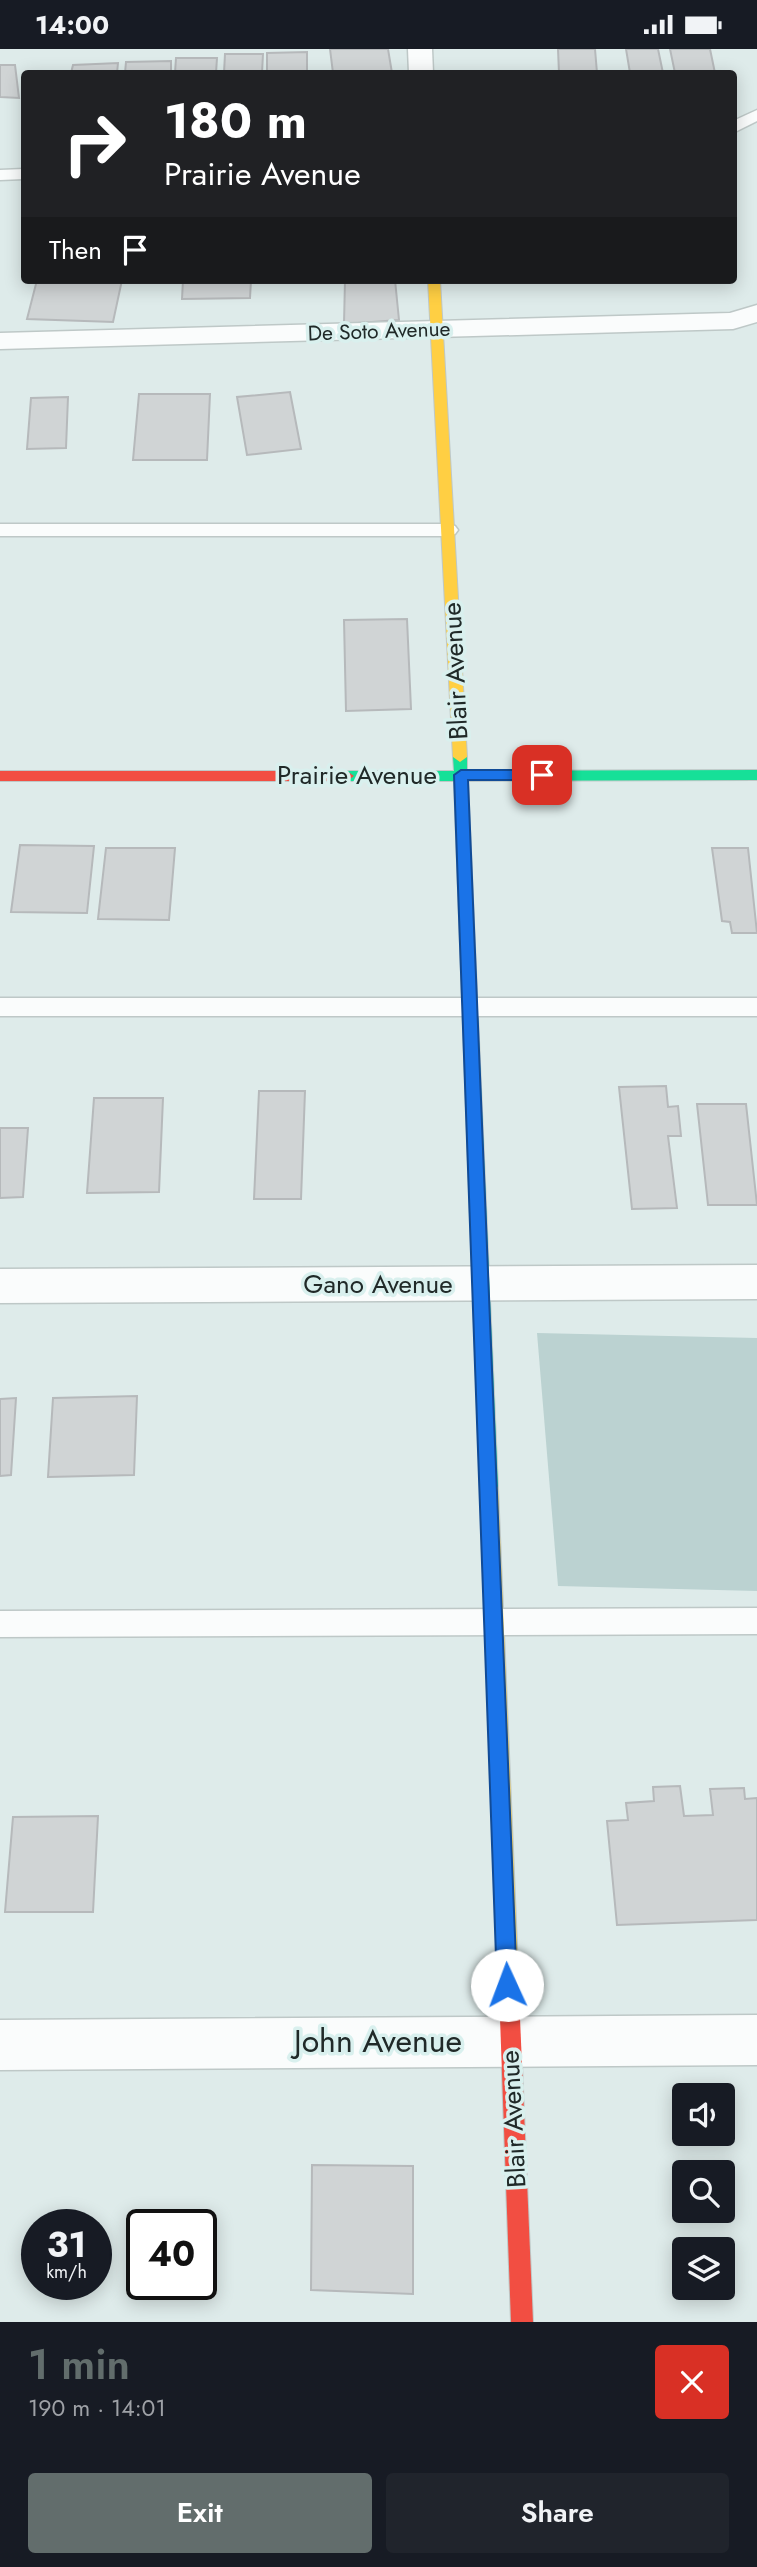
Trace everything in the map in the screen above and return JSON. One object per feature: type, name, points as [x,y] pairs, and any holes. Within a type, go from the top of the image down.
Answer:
[{"type":"street","points":[[420,49],[421,70]]},
{"type":"street","name":"Blair Avenue","points":[[434,284],[471,1006],[522,2322]]},
{"type":"street","name":"De Soto Avenue","points":[[0,341],[733,321],[757,313]]},
{"type":"street","name":"Prairie Avenue","points":[[0,776],[757,775]]},
{"type":"street","name":"Gano Avenue","points":[[0,1286],[757,1282]]},
{"type":"street","name":"John Avenue","points":[[0,2045],[757,2040]]},
{"type":"lane","points":[[737,126],[757,115]]},
{"type":"lane","points":[[0,175],[21,174]]},
{"type":"lane","points":[[0,530],[448,530]]},
{"type":"lane","points":[[0,1007],[757,1007]]},
{"type":"lane","points":[[0,1624],[757,1621]]},
{"type":"shaded area","points":[[537,1333],[757,1338],[757,1591],[558,1586]]},
{"type":"building","points":[[330,49],[388,49],[392,70],[333,70]]},
{"type":"building","points":[[558,49],[595,49],[597,70],[559,70]]},
{"type":"building","points":[[626,49],[658,49],[662,70],[630,70]]},
{"type":"building","points":[[670,49],[710,49],[714,70],[674,70]]},
{"type":"building","points":[[307,52],[307,70],[267,70],[267,53]]},
{"type":"building","points":[[225,54],[263,54],[262,70],[224,70]]},
{"type":"building","points":[[176,58],[217,58],[216,70],[175,70]]},
{"type":"building","points":[[171,61],[171,70],[125,70],[126,62]]},
{"type":"building","points":[[118,63],[117,70],[72,70],[73,65]]},
{"type":"building","points":[[0,65],[15,65],[19,98],[0,97]]},
{"type":"building","points":[[36,284],[121,284],[113,322],[27,319]]},
{"type":"building","points":[[183,284],[251,284],[250,298],[182,299]]},
{"type":"building","points":[[345,284],[395,284],[399,320],[344,324]]},
{"type":"building","points":[[290,392],[301,449],[247,455],[237,397]]},
{"type":"building","points":[[139,394],[210,394],[207,460],[133,460]]},
{"type":"building","points":[[68,397],[66,448],[27,449],[31,398]]},
{"type":"building","points":[[407,619],[411,709],[346,711],[344,620]]},
{"type":"building","points":[[20,845],[94,846],[87,913],[11,912]]},
{"type":"building","points":[[106,848],[175,848],[169,920],[98,919]]},
{"type":"building","points":[[712,848],[748,848],[757,933],[732,933],[730,922],[722,921]]},
{"type":"building","points":[[666,1086],[668,1107],[678,1106],[681,1136],[668,1136],[677,1208],[632,1209],[619,1087]]},
{"type":"building","points":[[259,1091],[305,1091],[301,1199],[254,1199]]},
{"type":"building","points":[[94,1098],[163,1098],[159,1192],[87,1193]]},
{"type":"building","points":[[697,1104],[746,1104],[757,1205],[708,1205]]},
{"type":"building","points":[[0,1128],[28,1128],[23,1197],[0,1198]]},
{"type":"building","points":[[137,1396],[134,1475],[48,1477],[53,1398]]},
{"type":"building","points":[[16,1398],[11,1475],[0,1476],[0,1399]]},
{"type":"building","points":[[680,1786],[684,1816],[713,1815],[710,1789],[744,1788],[745,1799],[757,1798],[757,1920],[617,1925],[607,1821],[628,1820],[626,1803],[654,1801],[653,1787]]},
{"type":"building","points":[[98,1816],[93,1912],[5,1912],[13,1817]]},
{"type":"building","points":[[312,2165],[413,2166],[413,2294],[311,2290]]},
{"type":"traffic: fast","points":[[460,757],[489,1488]]},
{"type":"traffic: fast","points":[[347,776],[757,775]]},
{"type":"traffic: slow","points":[[434,284],[460,757]]},
{"type":"traffic: slow","points":[[489,1488],[510,2018]]},
{"type":"traffic: jam","points":[[0,776],[347,776]]},
{"type":"traffic: jam","points":[[510,2018],[522,2322]]},
{"type":"route","points":[[507,1985],[461,775],[542,775]]}]
